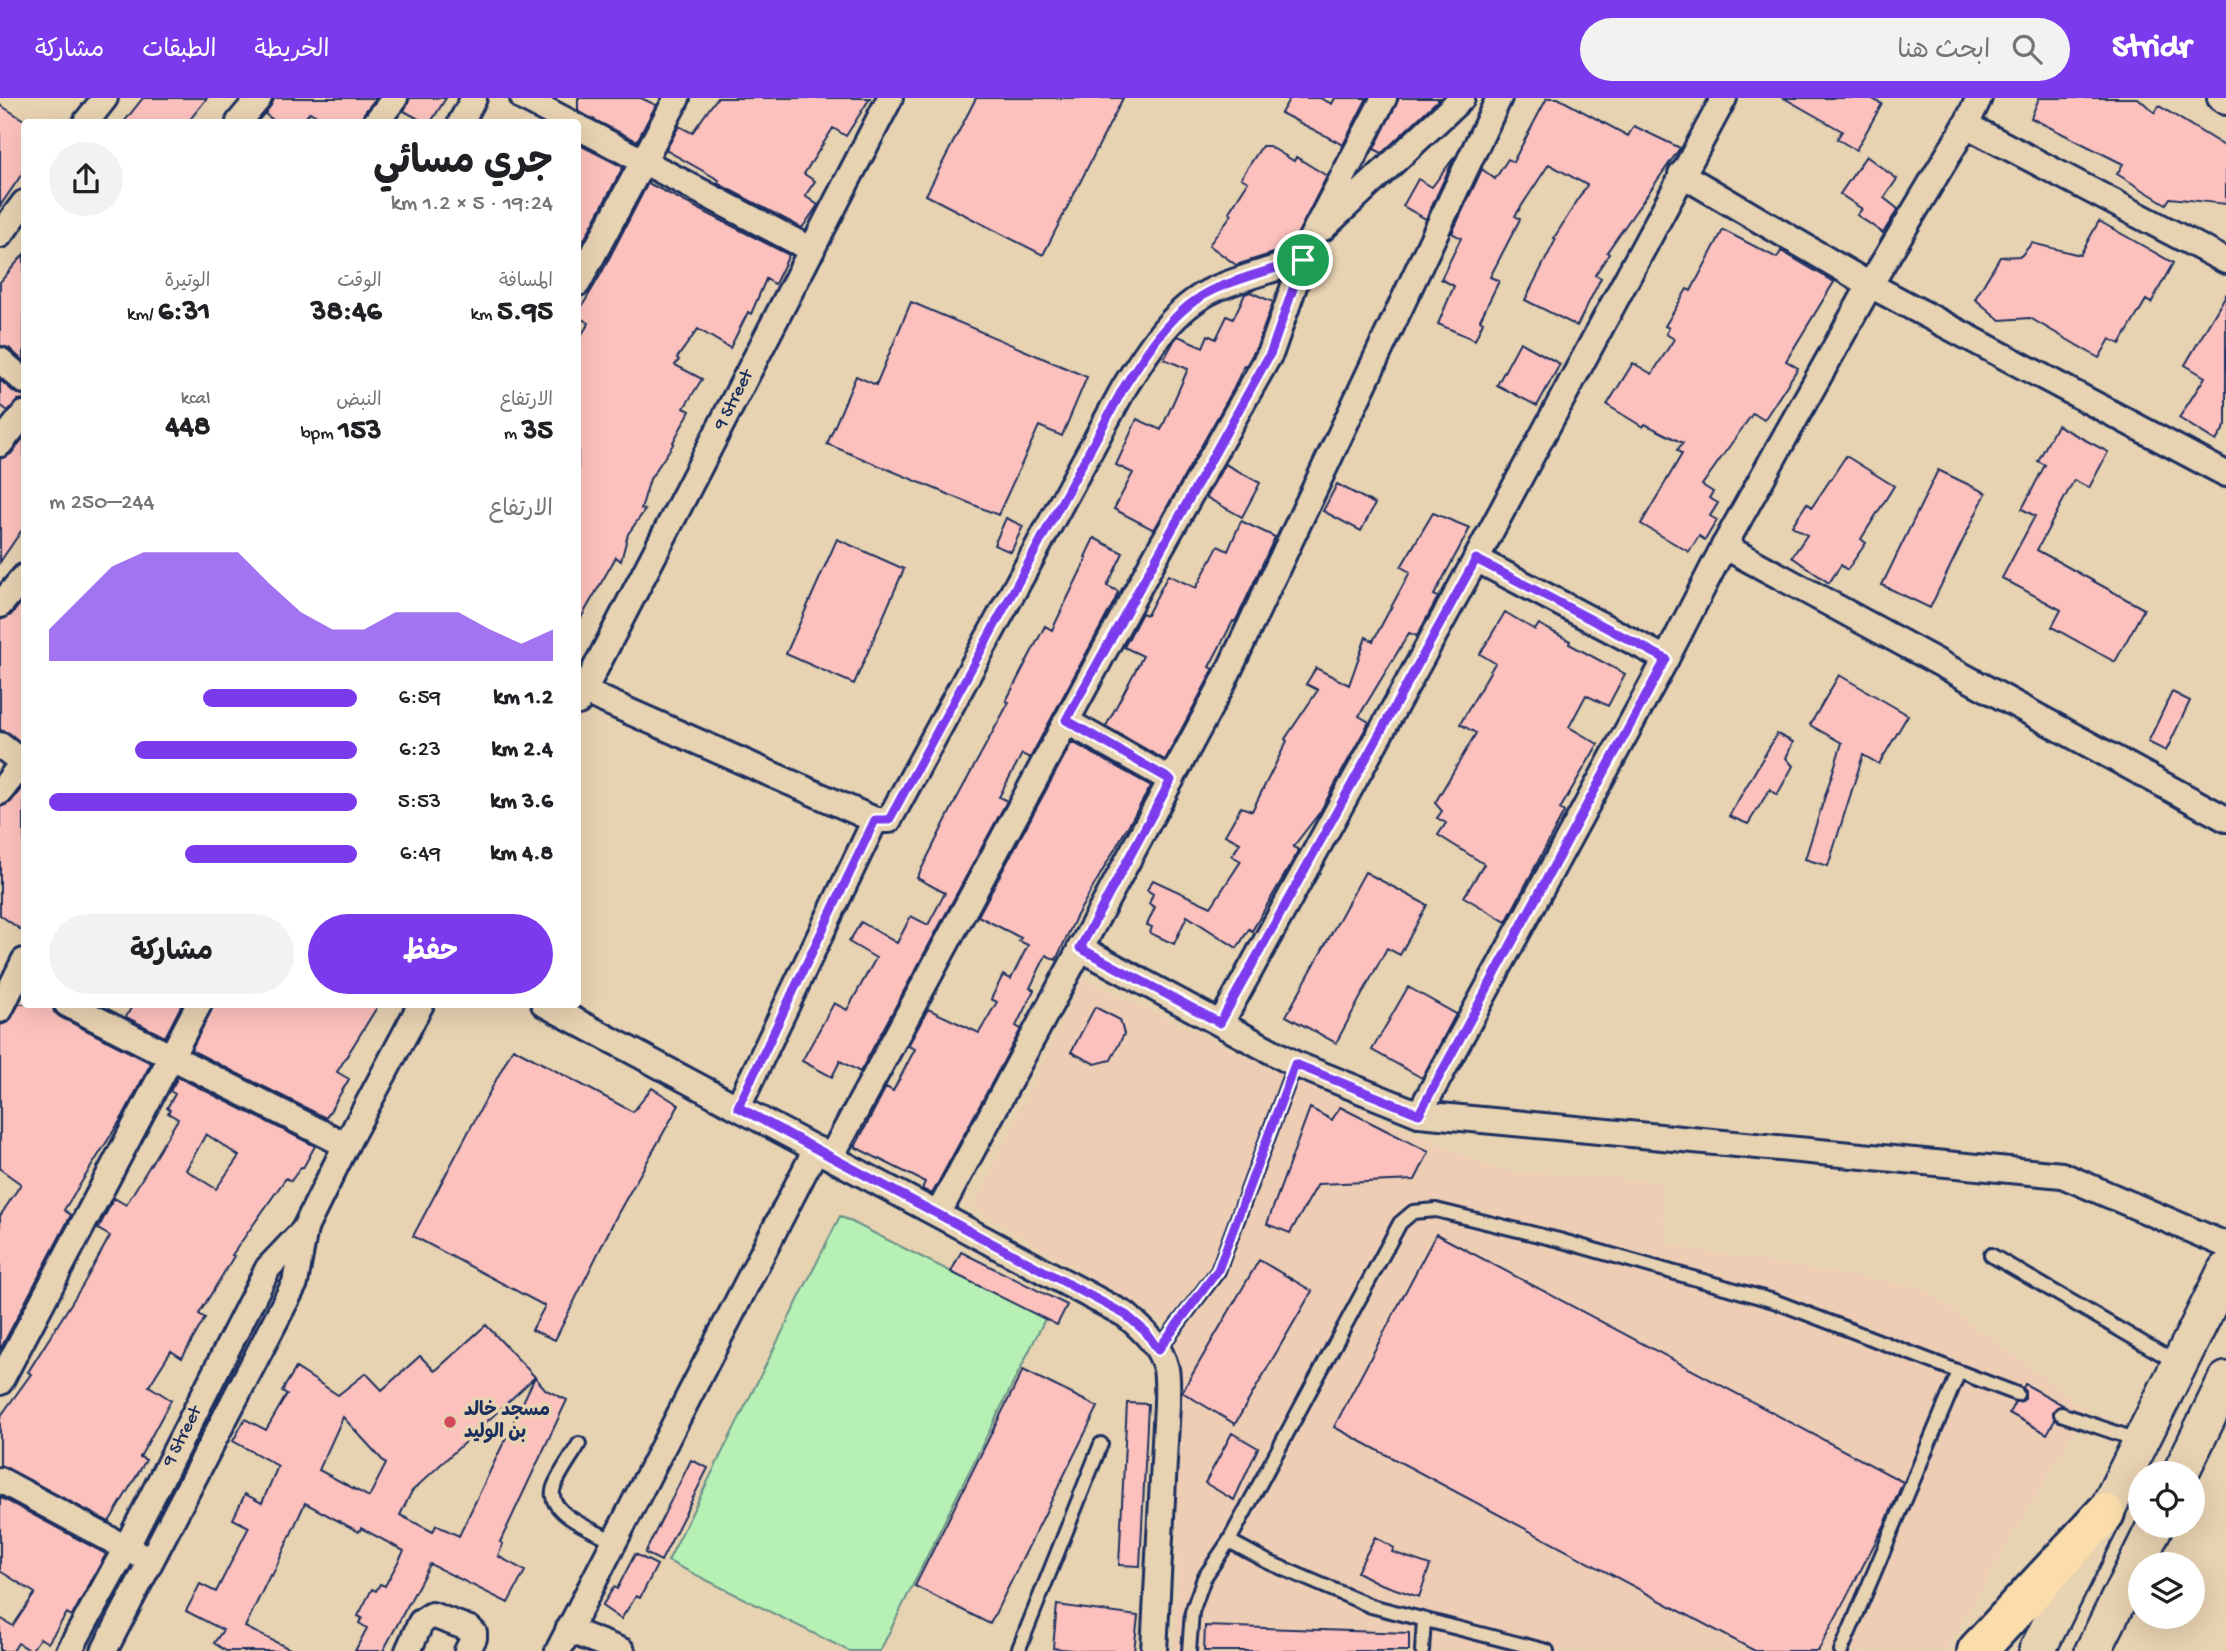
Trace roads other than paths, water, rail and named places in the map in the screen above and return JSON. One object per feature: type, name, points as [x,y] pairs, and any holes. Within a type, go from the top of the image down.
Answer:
[{"type":"highway","points":[[1977,1651],[2105,1513]]},
{"type":"highway","points":[[1983,1651],[1999,1648],[2012,1651]]},
{"type":"main road","points":[[2037,1651],[2226,1270]]},
{"type":"main road","points":[[2186,1461],[2226,1380]]},
{"type":"main road","points":[[2093,1651],[2149,1538]]},
{"type":"street","points":[[88,119],[105,98]]},
{"type":"street","points":[[243,119],[258,98]]},
{"type":"street","points":[[378,119],[396,98]]},
{"type":"street","points":[[463,119],[474,98]]},
{"type":"street","points":[[523,98],[563,119]]},
{"type":"street","points":[[581,277],[677,98]]},
{"type":"street","name":"9 Street","points":[[581,694],[890,98]]},
{"type":"street","points":[[622,1651],[563,1641],[614,1541],[824,1153],[1271,352],[1306,250],[1384,98]]},
{"type":"street","points":[[581,699],[875,820],[889,820],[1124,387],[1149,348],[1169,324],[1214,289],[1306,250],[1462,98]]},
{"type":"street","points":[[938,1214],[1223,683],[1499,98]]},
{"type":"street","points":[[1220,1023],[1476,559],[1724,98]]},
{"type":"street","points":[[1419,1114],[1666,659],[1724,546],[1870,285],[1966,125],[1979,98]]},
{"type":"street","points":[[2220,98],[2226,102]]},
{"type":"street","points":[[1966,125],[2226,261]]},
{"type":"street","points":[[581,129],[812,250]]},
{"type":"street","points":[[1681,174],[1870,285],[2226,474]]},
{"type":"street","points":[[0,235],[21,207]]},
{"type":"street","points":[[0,360],[21,378]]},
{"type":"street","points":[[0,444],[21,418]]},
{"type":"street","points":[[1724,546],[2226,820]]},
{"type":"street","points":[[1476,559],[1666,659]]},
{"type":"street","points":[[0,605],[21,580]]},
{"type":"street","points":[[1066,720],[1171,780]]},
{"type":"street","points":[[0,745],[21,760]]},
{"type":"street","points":[[0,792],[21,766]]},
{"type":"street","points":[[738,1107],[875,820]]},
{"type":"street","points":[[1080,948],[1295,1064],[1419,1114],[2062,1175],[2226,1245]]},
{"type":"street","points":[[0,1010],[21,976]]},
{"type":"street","points":[[75,1008],[346,1145]]},
{"type":"street","points":[[0,1382],[197,1008]]},
{"type":"street","name":"9 Street","points":[[104,1651],[295,1283],[305,1228],[419,1008]]},
{"type":"street","points":[[552,1008],[1126,1315],[1146,1332],[1158,1350],[1166,1370],[1167,1404],[1154,1651]]},
{"type":"street","name":"9 Street","points":[[69,1651],[126,1548],[268,1268],[305,1228]]},
{"type":"street","points":[[0,1480],[152,1561]]},
{"type":"street","points":[[408,1651],[421,1622],[432,1615],[470,1629],[474,1633],[467,1651]]},
{"type":"lane","points":[[1158,1350],[1218,1270],[1295,1064]]},
{"type":"lane","points":[[1189,1651],[1192,1612],[1204,1578],[1229,1541],[1401,1223],[1413,1212],[1436,1210],[1559,1240],[1774,1301],[2017,1394]]},
{"type":"lane","points":[[1992,1255],[2179,1364]]},
{"type":"lane","points":[[1841,1651],[1959,1372]]},
{"type":"lane","points":[[2061,1415],[2140,1441]]},
{"type":"lane","points":[[579,1444],[554,1489],[552,1499],[559,1511],[614,1541]]},
{"type":"lane","points":[[1018,1651],[1101,1444]]},
{"type":"lane","points":[[1229,1541],[1268,1562],[1371,1606],[1547,1651]]},
{"type":"lane","points":[[1422,1651],[1424,1620]]},
{"type":"place","name":"مسجد خالد بن الوليد","points":[[450,1422]]}]
